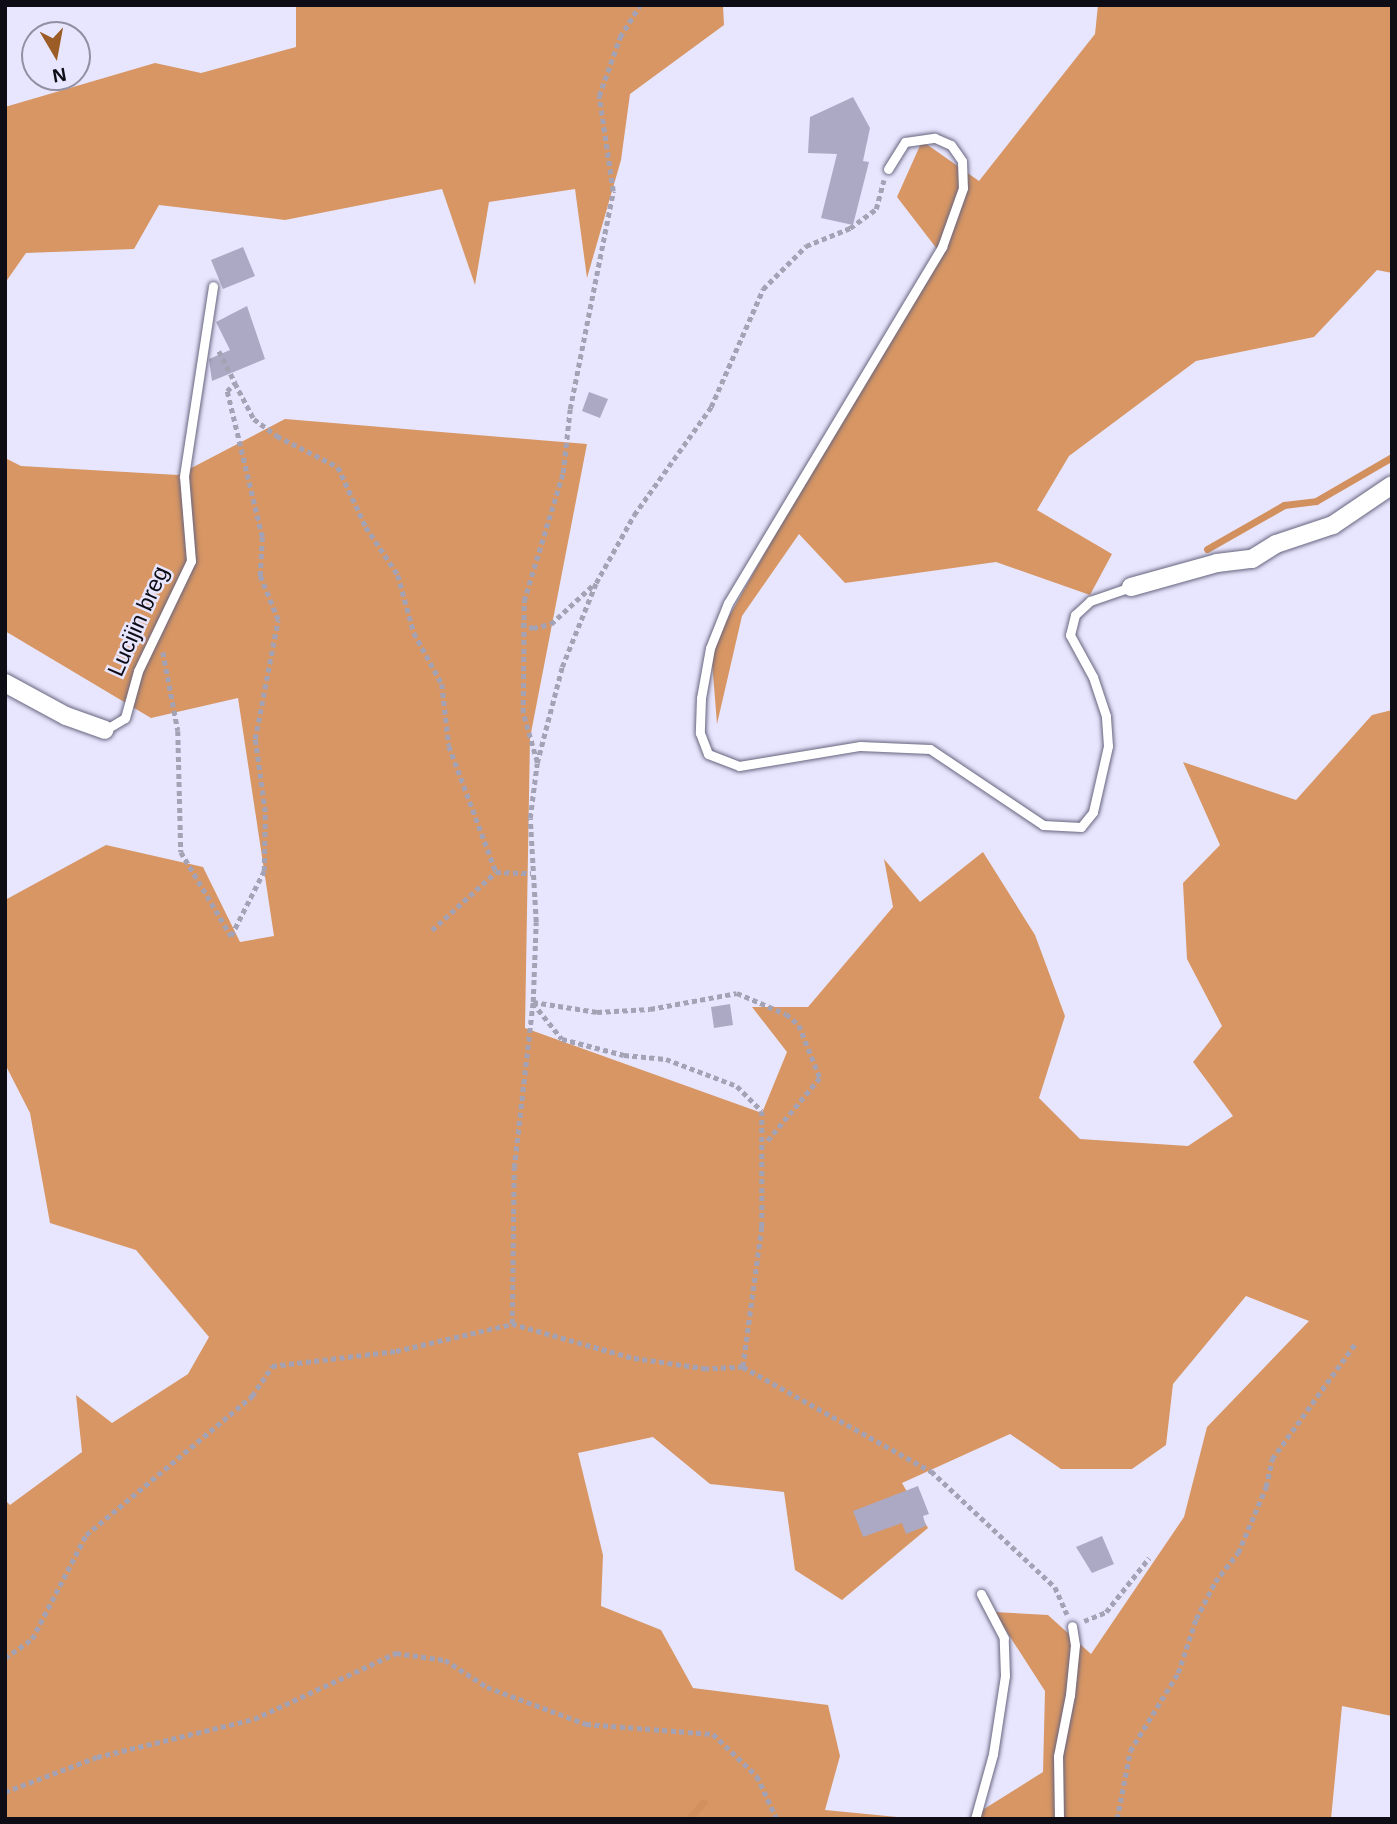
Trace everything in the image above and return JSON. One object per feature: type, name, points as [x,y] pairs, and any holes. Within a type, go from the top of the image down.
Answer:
[{"type":"street","points":[[1131,587],[1217,562],[1252,559],[1276,544],[1333,525],[1392,485]]},
{"type":"street","name":"Lucijin breg","points":[[5,682],[66,716],[105,730]]},
{"type":"lane","points":[[888,169],[905,142],[936,138],[951,145],[962,161],[963,188],[942,247],[728,603],[710,648],[701,698],[700,733],[708,754],[739,766],[860,746],[930,749],[1043,825],[1081,827],[1093,812],[1107,736],[1093,677],[1070,635],[1075,615],[1090,601],[1131,587]]},
{"type":"lane","name":"Lucijin breg","points":[[105,730],[125,718],[154,636],[191,561],[184,476],[210,323],[213,286]]},
{"type":"lane","points":[[975,1819],[993,1754],[1005,1676],[1004,1638],[981,1594]]},
{"type":"lane","points":[[1059,1819],[1058,1756],[1070,1695],[1075,1645],[1072,1626]]},
{"type":"path","points":[[537,763],[523,713],[521,624],[524,601],[563,473],[570,409],[613,191],[600,130],[599,96],[620,37],[640,5]]},
{"type":"path","points":[[512,1324],[514,1168],[533,1002],[536,922],[531,873],[530,818],[537,763],[562,667],[596,583],[634,515],[710,407],[763,289],[806,246],[850,228],[876,209],[888,169]]},
{"type":"path","points":[[210,323],[235,383],[254,419],[276,436],[338,467],[366,527],[398,575],[414,633],[442,684],[449,747],[496,873]]},
{"type":"path","points":[[154,636],[167,659],[175,704],[181,852],[231,936],[264,871],[265,812],[255,739],[278,620],[260,576],[262,537],[227,391],[235,383]]},
{"type":"path","points":[[521,624],[533,628],[551,624],[596,583]]},
{"type":"path","points":[[432,930],[496,873],[531,873]]},
{"type":"path","points":[[533,1002],[597,1012],[650,1009],[737,993],[786,1014],[799,1025],[820,1078],[765,1143]]},
{"type":"path","points":[[533,1002],[562,1039],[624,1055],[666,1059],[737,1086],[762,1111],[765,1143],[755,1304],[743,1367]]},
{"type":"path","points":[[5,1658],[32,1639],[86,1535],[252,1396],[272,1366],[396,1351],[512,1324],[631,1358],[706,1369],[743,1367],[931,1471],[1055,1587],[1072,1626],[1106,1612],[1149,1558]]},
{"type":"path","points":[[1117,1819],[1130,1751],[1178,1673],[1196,1619],[1215,1582],[1238,1553],[1266,1487],[1272,1459],[1356,1344]]},
{"type":"path","points":[[5,1792],[51,1772],[139,1745],[206,1734],[254,1719],[396,1653],[445,1660],[487,1687],[586,1724],[713,1734],[757,1776],[777,1819]]},
{"type":"shaded area","points":[[296,5],[723,5],[724,25],[630,94],[621,160],[587,278],[575,189],[489,202],[475,285],[442,189],[285,220],[159,205],[134,249],[26,253],[5,283],[5,107],[60,91],[91,91],[91,82],[155,63],[201,73],[296,47]]},
{"type":"shaded area","points":[[1098,5],[1392,5],[1392,273],[1377,270],[1314,337],[1196,361],[1069,456],[1037,510],[1112,554],[1090,595],[996,562],[845,583],[799,534],[742,616],[717,724],[711,648],[937,249],[897,197],[922,141],[979,181],[1095,34]]},
{"type":"shaded area","points":[[285,419],[587,444],[530,738],[525,1028],[762,1113],[787,1052],[752,1007],[808,1007],[893,907],[884,859],[920,902],[983,852],[1035,935],[1065,1016],[1039,1098],[1080,1139],[1188,1146],[1233,1116],[1193,1062],[1222,1026],[1187,959],[1183,883],[1220,845],[1183,762],[1296,800],[1372,715],[1392,710],[1392,1716],[1342,1706],[1331,1819],[968,1819],[1043,1772],[1045,1691],[994,1612],[1048,1615],[1091,1654],[1184,1517],[1207,1427],[1309,1321],[1246,1296],[1173,1384],[1166,1445],[1132,1469],[1061,1469],[1010,1434],[902,1483],[928,1528],[842,1600],[795,1570],[784,1492],[710,1484],[653,1437],[578,1453],[603,1555],[601,1606],[661,1630],[693,1688],[828,1705],[840,1756],[825,1810],[918,1819],[5,1819],[5,1500],[10,1505],[82,1452],[76,1395],[112,1423],[188,1374],[209,1337],[136,1250],[50,1223],[30,1113],[5,1064],[5,900],[106,845],[203,867],[240,942],[274,936],[238,698],[151,718],[5,631],[5,458],[21,466],[178,475]]},
{"type":"building","points":[[853,97],[870,128],[863,161],[869,162],[853,225],[821,218],[837,154],[808,153],[810,117]]},
{"type":"building","points":[[243,247],[255,276],[223,289],[211,260]]},
{"type":"building","points":[[247,306],[265,359],[212,381],[209,359],[230,350],[216,322]]},
{"type":"building","points":[[589,392],[608,399],[600,418],[582,411]]},
{"type":"building","points":[[730,1004],[733,1025],[714,1028],[711,1007]]},
{"type":"building","points":[[918,1486],[929,1514],[923,1516],[926,1526],[906,1534],[902,1523],[863,1537],[853,1511]]},
{"type":"building","points":[[1102,1536],[1114,1564],[1092,1573],[1076,1547]]},
{"type":"waterway","points":[[1207,549],[1284,505],[1316,501],[1392,457]]},
{"type":"waterway","points":[[688,1819],[704,1802]]}]
